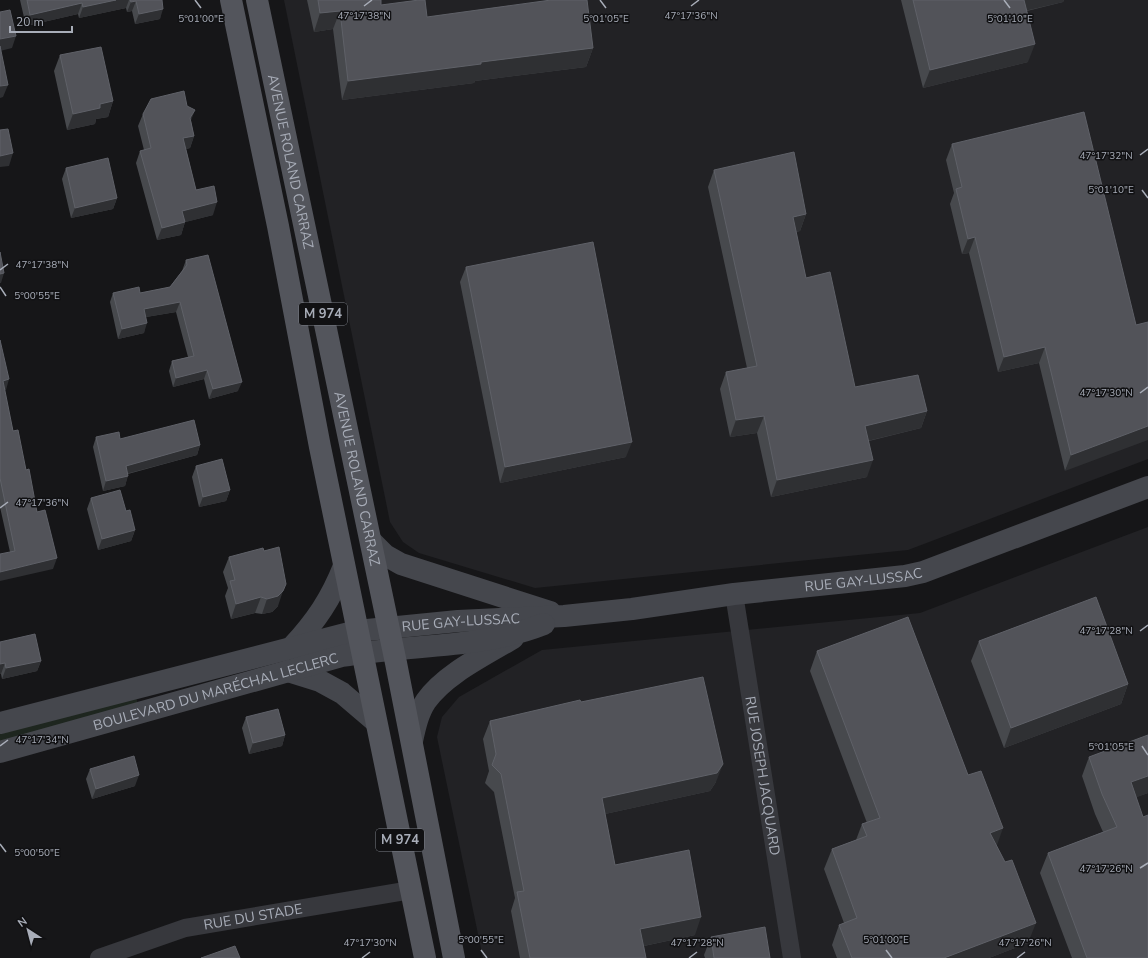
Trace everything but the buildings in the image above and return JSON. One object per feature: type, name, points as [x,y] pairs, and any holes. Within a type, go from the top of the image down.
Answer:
[{"type":"main road","name":"AVENUE ROLAND CARRAZ","points":[[231,0],[278,226],[357,632],[425,958]]},
{"type":"main road","name":"AVENUE ROLAND CARRAZ","points":[[256,0],[389,627],[454,958]]},
{"type":"main road","name":"RUE GAY-LUSSAC","points":[[357,632],[389,627],[458,621],[564,616],[632,609],[734,594],[906,576],[923,572],[1148,487]]},
{"type":"main road","points":[[371,541],[385,555],[401,564],[564,616]]},
{"type":"main road","points":[[292,647],[322,612],[335,589],[344,566]]},
{"type":"main road","name":"RUE GAY-LUSSAC","points":[[362,652],[460,642],[521,633],[564,616]]},
{"type":"main road","name":"BOULEVARD DU MARÉCHAL LECLERC","points":[[0,724],[292,647],[357,632]]},
{"type":"main road","points":[[412,741],[417,719],[425,702],[434,690],[450,677],[521,633]]},
{"type":"main road","name":"BOULEVARD DU MARÉCHAL LECLERC","points":[[0,752],[288,670],[362,652]]},
{"type":"main road","points":[[288,670],[320,681],[342,693],[376,722]]},
{"type":"street","name":"RUE JOSEPH JACQUARD","points":[[734,594],[792,958]]},
{"type":"street","name":"RUE DU STADE","points":[[99,958],[185,928],[411,890]]},
{"type":"shaded area","points":[[284,0],[1148,0],[1148,459],[908,550],[535,588],[419,553],[403,542],[390,522]]},
{"type":"shaded area","points":[[1148,527],[1148,958],[483,958],[437,737],[442,717],[459,697],[542,650],[920,613]]},
{"type":"shaded area","points":[[135,694],[138,704],[0,743],[0,734]]}]
